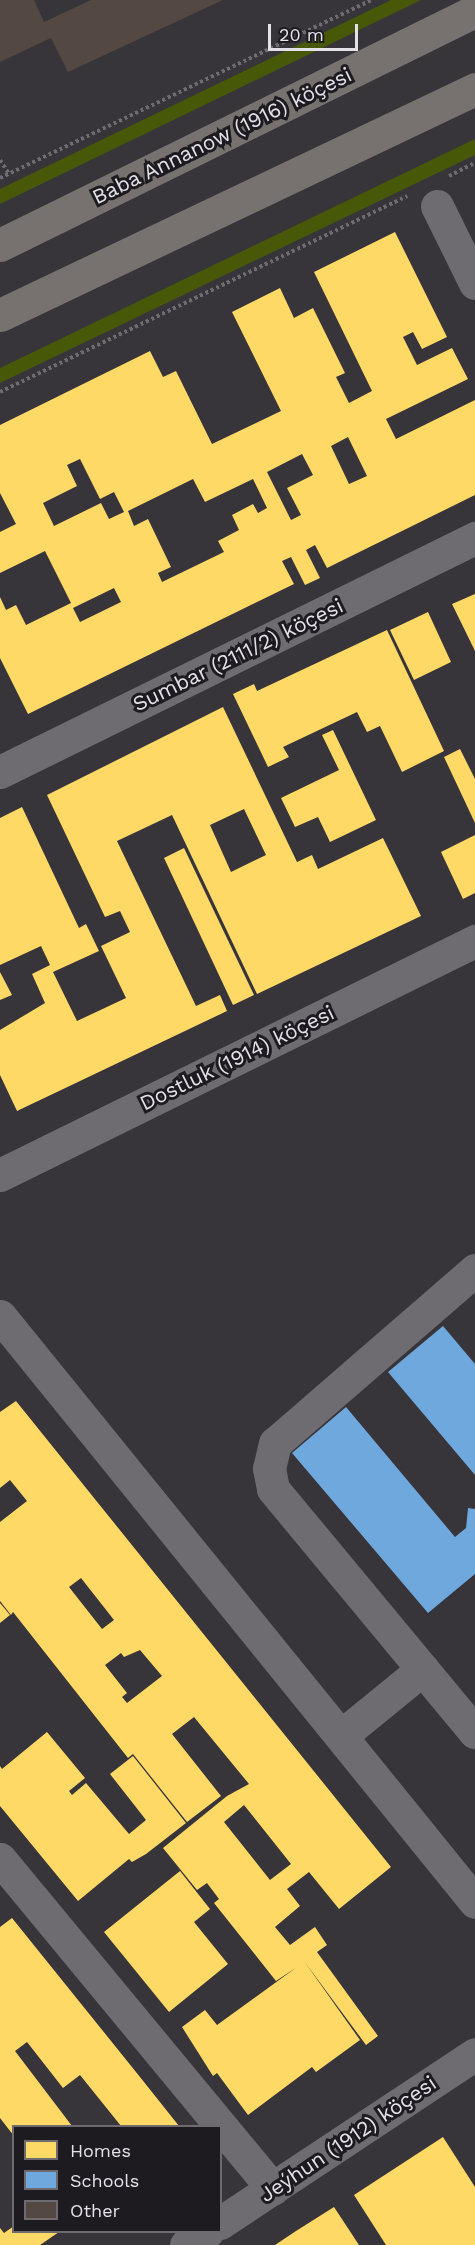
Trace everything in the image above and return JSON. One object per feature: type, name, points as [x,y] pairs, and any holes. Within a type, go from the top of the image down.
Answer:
[{"type":"main road","name":"Baba Annanow (1916) köçesi","points":[[0,244],[475,11]]},
{"type":"main road","points":[[0,315],[475,89]]},
{"type":"street","points":[[433,192],[475,283]]},
{"type":"street","name":"Sumbar (2111/2) köçesi","points":[[0,772],[475,538]]},
{"type":"street","name":"Dostluk (1914) köçesi","points":[[0,1175],[472,948]]},
{"type":"street","points":[[475,1270],[275,1443],[269,1468],[273,1489],[475,1732]]},
{"type":"street","points":[[6,1336],[342,1735],[475,1902]]},
{"type":"street","points":[[342,1735],[423,1669]]},
{"type":"street","points":[[0,1859],[220,2125]]},
{"type":"street","name":"Jeýhun (1912) köçesi","points":[[222,2222],[475,2054]]},
{"type":"street","points":[[222,2127],[273,2189]]},
{"type":"street","points":[[186,2245],[205,2233]]},
{"type":"path","points":[[0,178],[371,0]]},
{"type":"path","points":[[0,160],[9,174]]},
{"type":"path","points":[[0,392],[433,192],[475,163]]},
{"type":"green space","points":[[391,0],[421,0],[0,204],[0,189]]},
{"type":"green space","points":[[475,139],[475,155],[0,383],[0,368]]},
{"type":"building: Homes","points":[[395,232],[447,337],[422,349],[413,332],[403,337],[417,365],[452,348],[468,379],[386,419],[396,439],[475,400],[475,495],[327,568],[315,545],[306,550],[320,578],[305,585],[291,557],[282,561],[294,584],[28,714],[0,658],[0,597],[6,610],[16,605],[26,625],[71,603],[45,551],[0,573],[0,532],[16,524],[0,493],[0,425],[150,351],[163,377],[176,371],[212,444],[281,411],[232,312],[280,288],[294,318],[313,308],[345,373],[336,377],[349,403],[372,391],[314,272]],"holes":[[[348,437],[367,476],[349,484],[331,446]],[[302,454],[313,475],[287,488],[301,515],[291,520],[267,472]],[[80,459],[100,499],[114,492],[124,512],[109,519],[101,503],[54,526],[43,503],[77,486],[67,465]],[[193,479],[205,502],[253,479],[267,508],[258,513],[253,504],[232,515],[239,530],[218,541],[224,552],[162,582],[158,573],[171,567],[148,519],[134,526],[128,511]],[[114,588],[121,602],[80,622],[73,608]]]},
{"type":"building: Homes","points":[[475,594],[475,651],[452,604]]},
{"type":"building: Homes","points":[[428,612],[451,662],[414,680],[390,630]]},
{"type":"building: Homes","points":[[387,630],[444,751],[402,772],[380,726],[367,732],[357,712],[283,747],[289,757],[268,767],[233,694],[254,684],[257,691]]},
{"type":"building: Homes","points":[[223,707],[297,862],[312,855],[318,869],[383,838],[421,916],[257,994],[172,815],[117,841],[196,1006],[220,995],[227,1011],[17,1111],[0,1075],[0,1030],[45,1003],[32,974],[50,965],[41,946],[0,965],[0,818],[22,807],[79,928],[86,924],[99,951],[53,972],[77,1021],[126,998],[101,946],[130,932],[120,911],[105,917],[47,795]],"holes":[[[244,809],[266,855],[231,872],[210,825]]]},
{"type":"building: Homes","points":[[333,730],[376,820],[330,842],[318,817],[295,827],[281,798],[339,770],[322,735]]},
{"type":"building: Homes","points":[[460,749],[475,779],[475,823],[444,757]]},
{"type":"building: Homes","points":[[475,835],[475,893],[463,899],[441,852]]},
{"type":"building: Homes","points":[[184,848],[254,995],[233,1005],[164,858]]},
{"type":"building: Homes","points":[[0,972],[12,995],[0,1000]]},
{"type":"building: Homes","points":[[16,1401],[391,1867],[339,1909],[309,1872],[287,1889],[300,1906],[275,1927],[290,1945],[315,1927],[327,1945],[317,1952],[378,2036],[366,2045],[304,1961],[360,2040],[316,2072],[312,2067],[248,2115],[217,2073],[213,2076],[182,2027],[205,2010],[217,2025],[297,1967],[276,1981],[214,1903],[219,1899],[207,1883],[197,1890],[163,1848],[227,1796],[249,1784],[194,1717],[172,1734],[221,1796],[187,1822],[133,1754],[128,1758],[13,1612],[11,1615],[0,1601],[0,1522],[27,1501],[10,1480],[0,1488],[0,1412]],"holes":[[[81,1578],[114,1620],[102,1629],[69,1587]],[[140,1650],[162,1676],[127,1703],[122,1697],[127,1693],[105,1665],[121,1653],[124,1657]],[[244,1805],[291,1864],[270,1880],[224,1822]]]},
{"type":"building: Homes","points":[[0,1603],[10,1615],[0,1623]]},
{"type":"building: Homes","points":[[47,1732],[85,1778],[69,1791],[72,1795],[86,1783],[129,1834],[146,1820],[110,1774],[133,1756],[186,1823],[146,1854],[132,1862],[129,1859],[78,1901],[0,1806],[0,1766],[2,1769]]},
{"type":"building: Homes","points":[[180,1871],[210,1909],[194,1922],[228,1964],[169,2012],[104,1932]]},
{"type":"building: Homes","points":[[12,1918],[178,2125],[120,2125],[80,2075],[63,2088],[27,2042],[15,2051],[71,2125],[12,2125],[12,2133],[0,2118],[0,1927]]},
{"type":"building: Homes","points":[[443,2137],[475,2187],[475,2245],[386,2245],[354,2195]]},
{"type":"building: Homes","points":[[334,2207],[359,2245],[275,2245],[296,2231]]},
{"type":"building: Homes","points":[[12,2227],[12,2233],[58,2233],[40,2245],[0,2245],[0,2228],[4,2233]]},
{"type":"building: Schools","points":[[443,1326],[475,1364],[475,1475],[388,1372]]},
{"type":"building: Schools","points":[[346,1407],[455,1537],[466,1528],[468,1508],[475,1509],[475,1574],[428,1613],[292,1453]]},
{"type":"building: Other","points":[[0,0],[34,0],[44,22],[91,0],[223,0],[68,72],[51,38],[0,62]]}]
